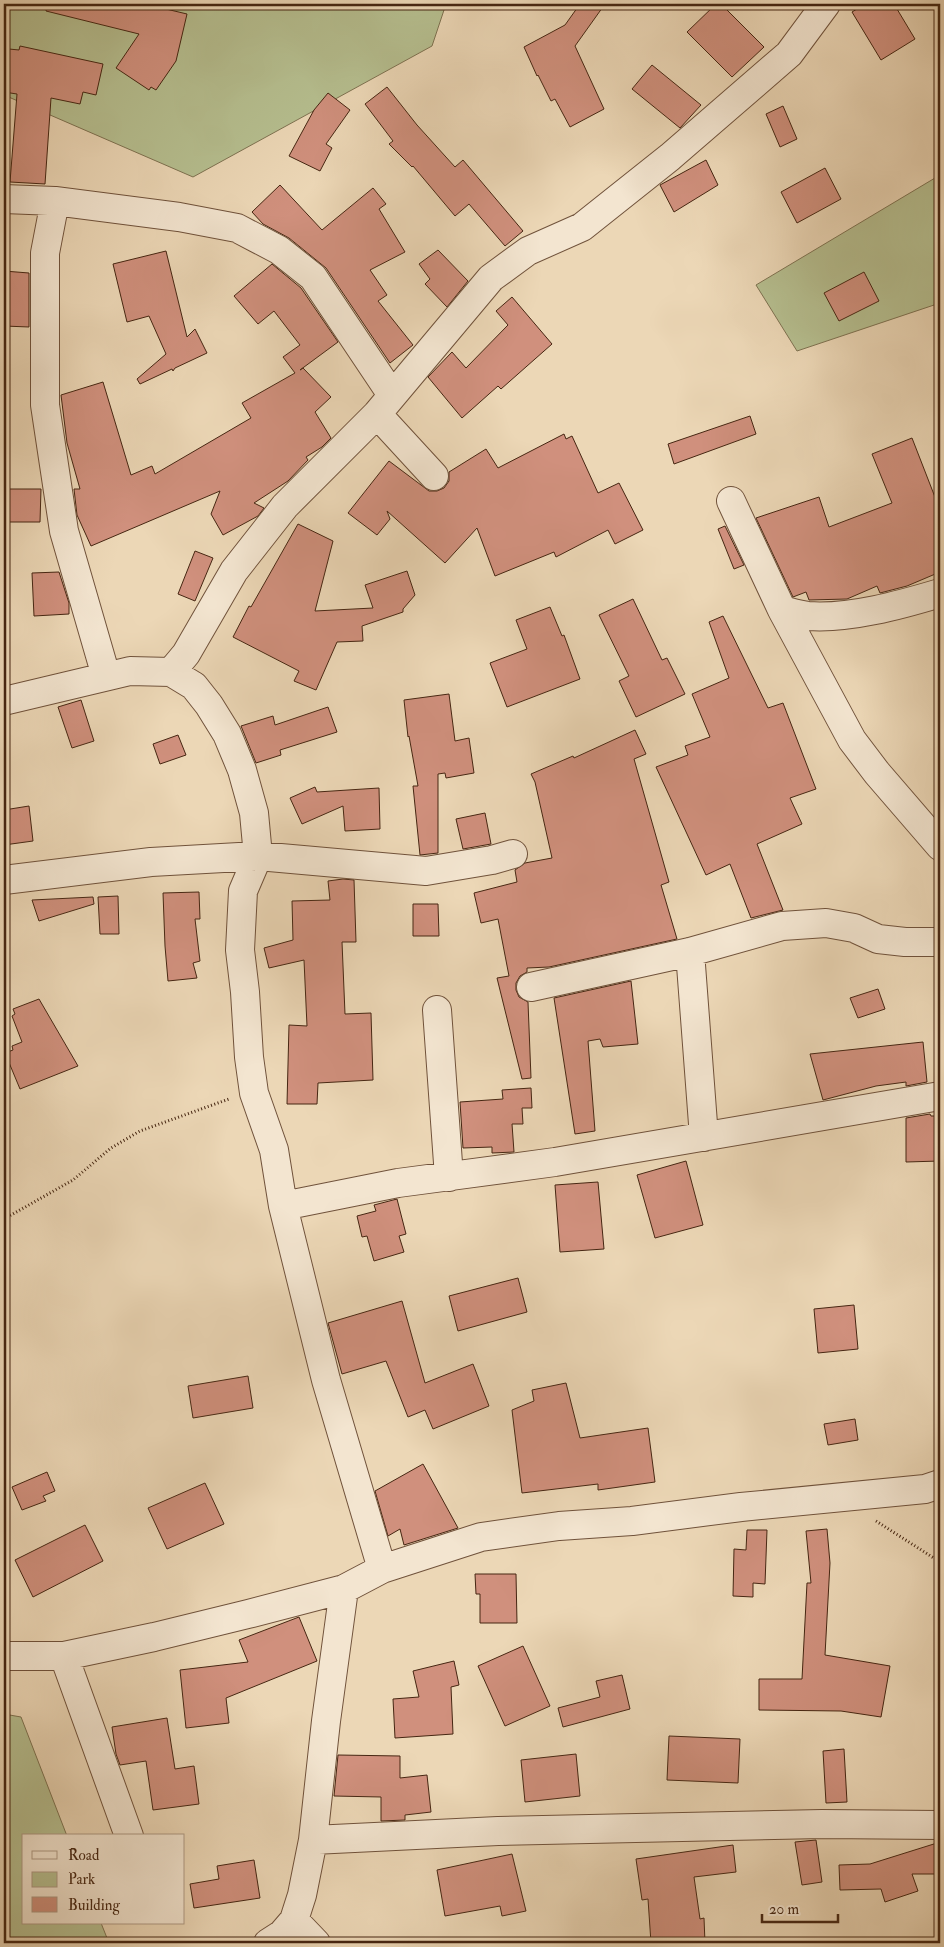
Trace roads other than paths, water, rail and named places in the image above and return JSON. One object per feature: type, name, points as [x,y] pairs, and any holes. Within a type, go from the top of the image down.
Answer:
[{"type":"street","points":[[170,672],[186,654],[234,571],[285,506],[385,404],[491,278],[528,251],[582,227],[670,157],[790,54],[826,4]]},
{"type":"street","points":[[4,199],[55,201],[179,216],[237,228],[279,250],[313,277],[385,404],[434,476]]},
{"type":"street","points":[[55,201],[44,253],[45,406],[64,532],[106,676]]},
{"type":"street","points":[[731,501],[782,610],[852,740],[877,773],[940,846]]},
{"type":"street","points":[[782,610],[806,616],[830,616],[856,613],[940,593]]},
{"type":"street","points":[[4,701],[130,671],[170,672],[194,686],[209,705],[227,734],[242,770],[254,813],[258,856],[243,891],[240,950],[254,1093],[274,1150],[283,1206],[326,1380],[382,1570]]},
{"type":"street","points":[[4,880],[151,862],[258,856],[426,871],[492,860],[513,854]]},
{"type":"street","points":[[531,987],[690,952],[782,926],[826,923],[854,928],[878,939],[940,942]]},
{"type":"street","points":[[690,952],[704,1137]]},
{"type":"street","points":[[437,1010],[448,1177]]},
{"type":"street","points":[[283,1206],[378,1186],[555,1162],[940,1096]]},
{"type":"street","points":[[4,1656],[64,1656],[154,1637],[344,1589],[382,1570],[481,1537],[559,1526],[632,1521],[741,1507],[925,1489],[940,1484]]},
{"type":"street","points":[[268,1943],[282,1934],[294,1920],[302,1895],[313,1840],[326,1721],[344,1589]]},
{"type":"street","points":[[64,1656],[128,1834]]},
{"type":"street","points":[[313,1840],[498,1831],[822,1824],[940,1825]]},
{"type":"street","points":[[294,1920],[316,1943]]}]
